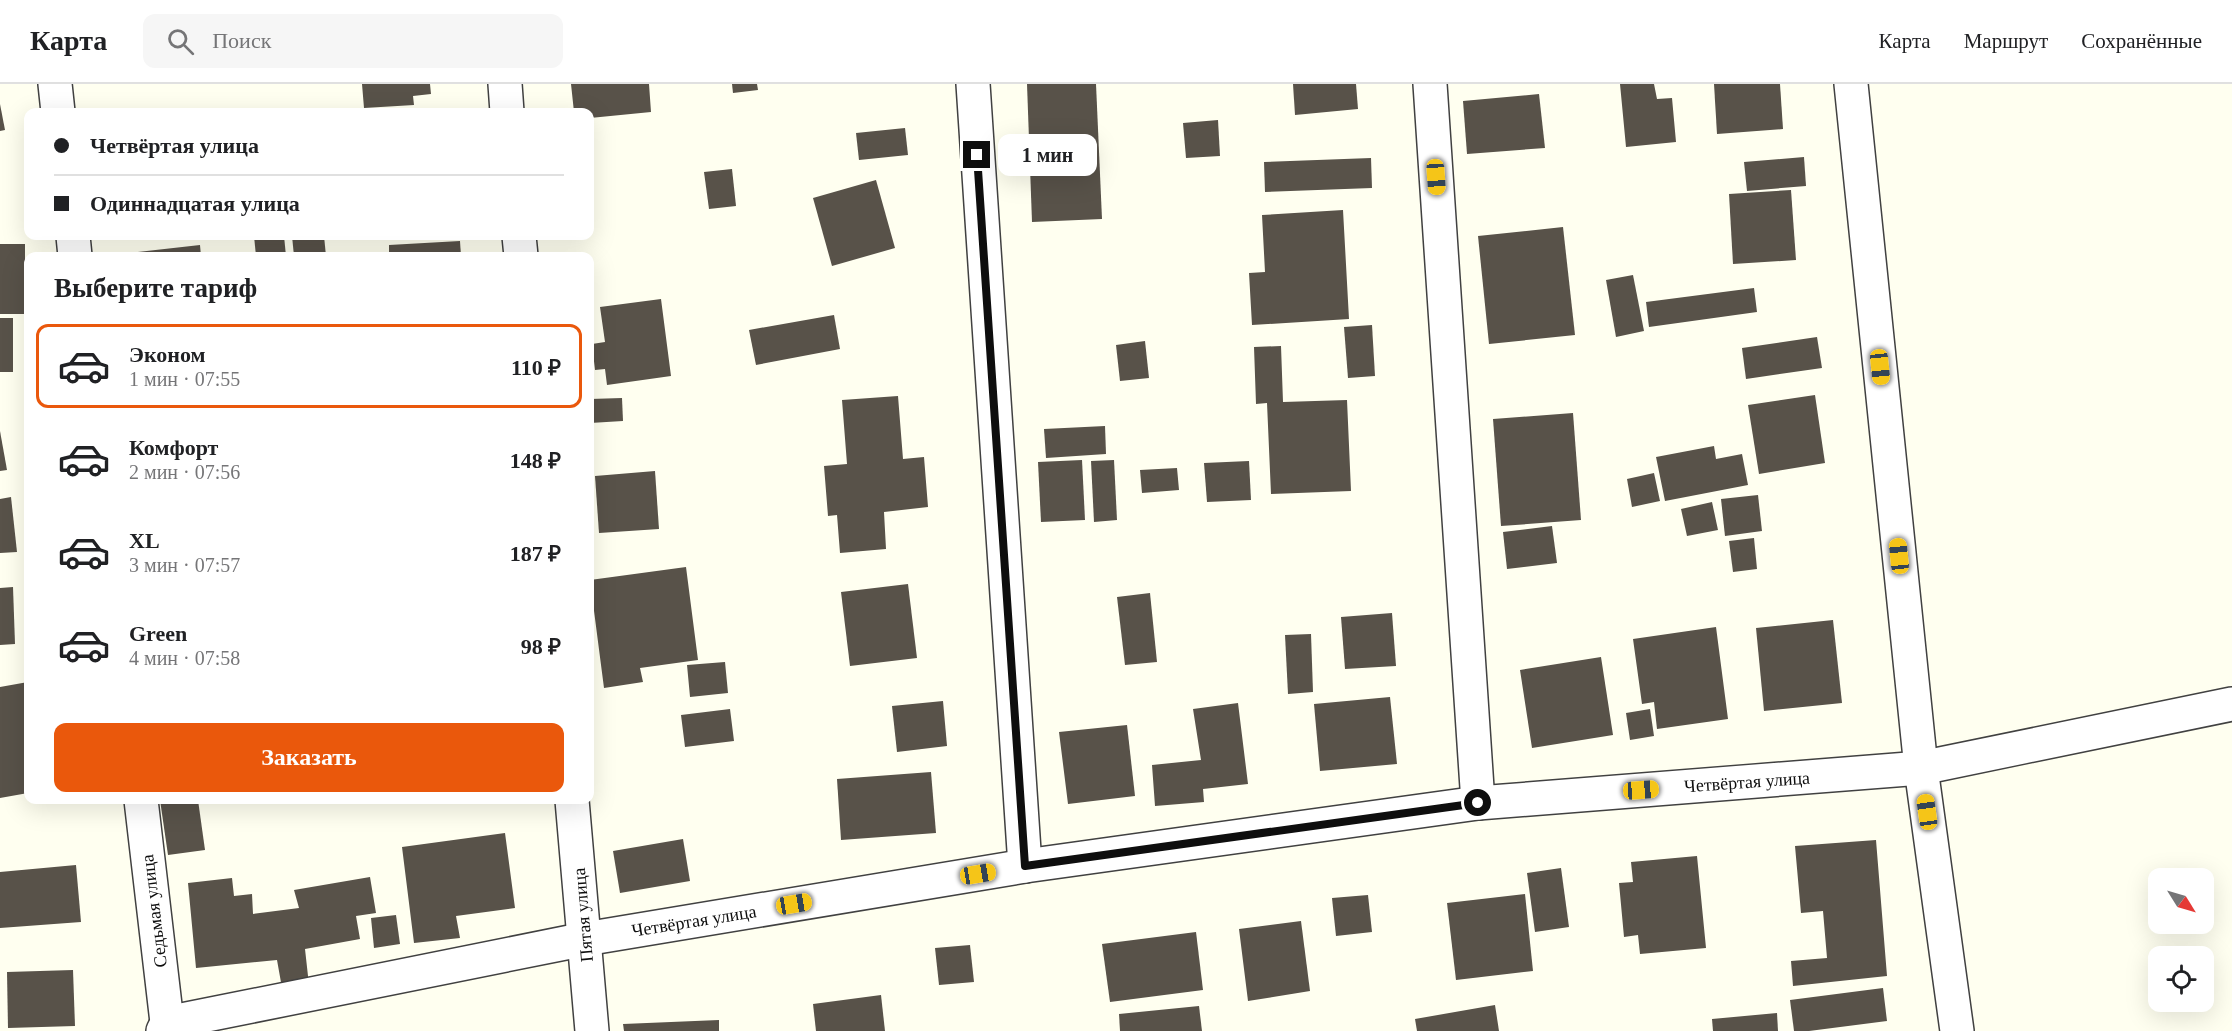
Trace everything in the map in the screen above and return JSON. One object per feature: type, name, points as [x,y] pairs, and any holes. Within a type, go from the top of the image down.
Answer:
[{"type":"street","points":[[55,84],[58,108]]},
{"type":"street","points":[[505,84],[507,108]]},
{"type":"street","points":[[973,84],[1025,866]]},
{"type":"street","points":[[1430,84],[1478,803]]},
{"type":"street","points":[[1851,84],[1921,768],[1957,1031]]},
{"type":"street","name":"Четвёртая улица","points":[[166,1028],[585,939],[1025,866],[1478,803],[1921,768],[2232,704]]},
{"type":"street","name":"Седьмая улица","points":[[141,804],[166,1028]]},
{"type":"street","name":"Пятая улица","points":[[572,804],[592,1031]]},
{"type":"building","points":[[362,84],[430,84],[431,94],[413,96],[414,105],[364,108]]},
{"type":"building","points":[[571,84],[649,84],[651,112],[594,118],[594,108],[574,108]]},
{"type":"building","points":[[732,84],[757,84],[758,90],[733,93]]},
{"type":"building","points":[[1027,84],[1096,84],[1102,219],[1032,222]]},
{"type":"building","points":[[1293,84],[1356,84],[1358,109],[1295,115]]},
{"type":"building","points":[[1620,84],[1654,84],[1657,99],[1672,98],[1676,142],[1626,147]]},
{"type":"building","points":[[1714,84],[1780,84],[1783,129],[1717,134]]},
{"type":"building","points":[[1539,94],[1545,148],[1467,154],[1463,101]]},
{"type":"building","points":[[0,104],[5,130],[0,131]]},
{"type":"building","points":[[1218,120],[1220,156],[1186,158],[1183,123]]},
{"type":"building","points":[[905,128],[908,155],[859,160],[856,133]]},
{"type":"building","points":[[1804,157],[1806,186],[1747,191],[1744,162]]},
{"type":"building","points":[[1371,158],[1372,188],[1265,192],[1264,162]]},
{"type":"building","points":[[732,169],[736,206],[709,209],[704,172]]},
{"type":"building","points":[[876,180],[895,248],[832,266],[813,198]]},
{"type":"building","points":[[1791,190],[1796,260],[1733,264],[1729,194]]},
{"type":"building","points":[[1343,210],[1349,319],[1252,325],[1249,273],[1265,272],[1262,215]]},
{"type":"building","points":[[1563,227],[1575,335],[1489,344],[1478,236]]},
{"type":"building","points":[[254,240],[284,240],[286,252],[256,252]]},
{"type":"building","points":[[292,240],[324,240],[326,252],[294,252]]},
{"type":"building","points":[[460,241],[461,252],[389,252],[389,245]]},
{"type":"building","points":[[0,244],[25,244],[24,314],[0,314]]},
{"type":"building","points":[[200,245],[201,252],[138,252]]},
{"type":"building","points":[[1633,275],[1644,331],[1616,337],[1606,280]]},
{"type":"building","points":[[1754,288],[1757,312],[1649,327],[1646,302]]},
{"type":"building","points":[[661,299],[671,376],[607,385],[605,369],[595,370],[594,361],[594,344],[605,342],[600,307]]},
{"type":"building","points":[[834,315],[840,349],[756,365],[749,330]]},
{"type":"building","points":[[0,318],[13,318],[13,372],[0,372]]},
{"type":"building","points":[[1372,325],[1375,376],[1348,378],[1344,327]]},
{"type":"building","points":[[1817,337],[1822,368],[1746,379],[1742,348]]},
{"type":"building","points":[[1145,341],[1149,378],[1120,381],[1116,345]]},
{"type":"building","points":[[1281,346],[1283,402],[1347,400],[1351,491],[1271,494],[1267,403],[1256,404],[1254,347]]},
{"type":"building","points":[[1815,395],[1825,463],[1759,474],[1748,405]]},
{"type":"building","points":[[898,396],[903,459],[924,457],[928,507],[884,512],[886,549],[840,553],[837,515],[828,516],[824,466],[847,464],[842,400]]},
{"type":"building","points":[[622,398],[623,421],[594,423],[594,399]]},
{"type":"building","points":[[1573,413],[1581,520],[1501,526],[1493,419]]},
{"type":"building","points":[[1105,426],[1106,454],[1046,458],[1044,429]]},
{"type":"building","points":[[0,431],[7,470],[0,471]]},
{"type":"building","points":[[1714,446],[1716,459],[1742,454],[1748,485],[1665,501],[1656,457]]},
{"type":"building","points":[[1082,460],[1085,520],[1041,522],[1038,462]]},
{"type":"building","points":[[1114,460],[1117,520],[1094,522],[1091,461]]},
{"type":"building","points":[[1249,461],[1251,500],[1207,502],[1204,463]]},
{"type":"building","points":[[1177,468],[1179,490],[1142,493],[1140,470]]},
{"type":"building","points":[[655,471],[659,529],[599,533],[595,476]]},
{"type":"building","points":[[1654,473],[1660,501],[1632,507],[1627,479]]},
{"type":"building","points":[[1758,495],[1762,531],[1725,536],[1721,499]]},
{"type":"building","points":[[11,497],[17,552],[0,553],[0,499]]},
{"type":"building","points":[[1712,502],[1718,530],[1687,536],[1681,509]]},
{"type":"building","points":[[1552,526],[1557,563],[1507,569],[1503,532]]},
{"type":"building","points":[[1754,538],[1757,569],[1733,572],[1729,541]]},
{"type":"building","points":[[686,567],[698,660],[640,668],[643,682],[604,688],[594,611],[594,579]]},
{"type":"building","points":[[908,584],[917,658],[850,666],[841,592]]},
{"type":"building","points":[[13,587],[15,644],[0,645],[0,588]]},
{"type":"building","points":[[1150,593],[1157,662],[1125,665],[1117,597]]},
{"type":"building","points":[[1392,613],[1396,666],[1345,669],[1341,617]]},
{"type":"building","points":[[1833,620],[1842,703],[1764,711],[1756,628]]},
{"type":"building","points":[[1716,627],[1728,719],[1657,729],[1654,702],[1642,704],[1633,639]]},
{"type":"building","points":[[1311,634],[1313,692],[1288,694],[1285,635]]},
{"type":"building","points":[[1601,657],[1613,735],[1532,748],[1520,670]]},
{"type":"building","points":[[725,662],[728,693],[690,697],[687,665]]},
{"type":"building","points":[[24,683],[24,794],[0,798],[0,687]]},
{"type":"building","points":[[1390,697],[1397,764],[1320,771],[1314,704]]},
{"type":"building","points":[[943,701],[947,746],[897,752],[892,706]]},
{"type":"building","points":[[1238,703],[1248,784],[1203,789],[1204,802],[1155,806],[1152,765],[1201,760],[1193,709]]},
{"type":"building","points":[[730,709],[734,741],[685,747],[681,715]]},
{"type":"building","points":[[1650,709],[1654,736],[1630,740],[1626,713]]},
{"type":"building","points":[[1127,725],[1135,796],[1068,804],[1059,732]]},
{"type":"building","points":[[931,772],[936,833],[841,840],[837,779]]},
{"type":"building","points":[[161,804],[199,804],[205,850],[168,855]]},
{"type":"building","points":[[505,833],[515,908],[456,916],[460,938],[414,943],[402,847]]},
{"type":"building","points":[[683,839],[690,881],[620,893],[613,851]]},
{"type":"building","points":[[1876,840],[1887,976],[1793,986],[1791,961],[1827,958],[1823,911],[1801,913],[1795,846]]},
{"type":"building","points":[[1697,856],[1706,948],[1640,954],[1638,935],[1624,937],[1619,883],[1633,882],[1631,862]]},
{"type":"building","points":[[76,865],[81,922],[0,928],[0,872]]},
{"type":"building","points":[[1561,868],[1569,927],[1535,932],[1527,873]]},
{"type":"building","points":[[370,877],[376,913],[356,916],[360,939],[305,949],[309,985],[282,988],[277,960],[196,968],[188,883],[232,878],[234,896],[252,894],[253,914],[299,908],[294,890]]},
{"type":"building","points":[[1525,894],[1533,971],[1456,980],[1447,903]]},
{"type":"building","points":[[1368,895],[1372,932],[1336,936],[1332,898]]},
{"type":"building","points":[[396,915],[400,944],[374,948],[371,918]]},
{"type":"building","points":[[1301,921],[1310,991],[1248,1001],[1239,929]]},
{"type":"building","points":[[1196,932],[1203,990],[1110,1002],[1102,944]]},
{"type":"building","points":[[970,945],[974,982],[939,985],[935,948]]},
{"type":"building","points":[[73,970],[75,1026],[8,1028],[7,972]]},
{"type":"building","points":[[1883,988],[1887,1021],[1794,1031],[1790,1000]]},
{"type":"building","points":[[881,995],[885,1031],[816,1031],[813,1004]]},
{"type":"building","points":[[1495,1005],[1499,1031],[1417,1031],[1415,1019]]},
{"type":"building","points":[[1199,1006],[1202,1031],[1120,1031],[1119,1014]]},
{"type":"building","points":[[1777,1013],[1778,1031],[1713,1031],[1712,1019]]},
{"type":"building","points":[[719,1020],[719,1031],[624,1031],[623,1024]]},
{"type":"route","points":[[977,155],[1025,866],[1478,803]]}]
